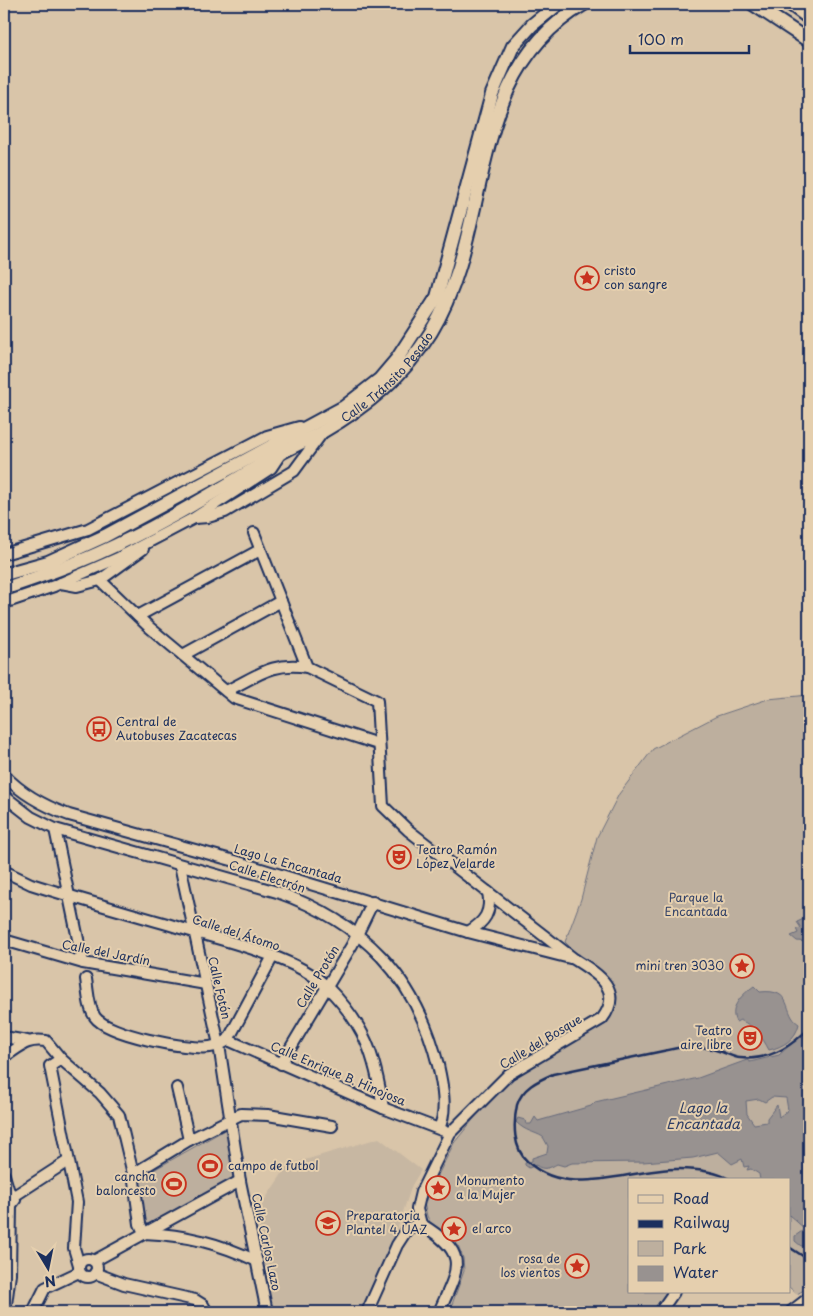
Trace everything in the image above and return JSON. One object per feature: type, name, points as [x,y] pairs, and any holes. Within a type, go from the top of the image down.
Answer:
[{"type":"main road","name":"Calle Tránsito Pesado","points":[[5,574],[48,562],[96,541],[344,407],[380,379],[397,359],[437,297],[492,94],[513,46],[532,25],[558,4]]},
{"type":"main road","name":"Calle Tránsito Pesado","points":[[6,597],[50,574],[101,553],[193,505],[281,452],[322,432],[378,396],[392,383],[412,361],[431,332],[447,300],[456,274],[499,107],[504,95],[518,68],[534,45],[562,18],[584,4]]},
{"type":"main road","points":[[753,4],[809,41]]},
{"type":"main road","points":[[790,4],[805,11]]},
{"type":"main road","points":[[792,1312],[809,1299]]},
{"type":"street","points":[[4,554],[88,528],[267,436],[310,425]]},
{"type":"street","points":[[194,518],[208,517],[224,512],[294,471],[322,432]]},
{"type":"street","points":[[6,597],[61,583],[194,518],[271,468],[281,452]]},
{"type":"street","points":[[254,533],[307,666]]},
{"type":"street","points":[[61,583],[77,586],[100,580],[128,562],[157,537]]},
{"type":"street","points":[[138,616],[260,550]]},
{"type":"street","points":[[100,580],[138,616],[234,698],[378,744]]},
{"type":"street","points":[[183,655],[281,601]]},
{"type":"street","points":[[226,692],[273,667],[289,664],[307,666],[377,701],[383,806],[408,830],[574,959]]},
{"type":"street","name":"Lago La Encantada","points":[[4,775],[25,794],[52,809],[373,902],[468,932],[574,959]]},
{"type":"street","name":"Calle Electrón","points":[[4,796],[31,817],[55,830],[277,892],[310,904],[358,934],[376,950],[403,982],[428,1031],[442,1088],[442,1111],[439,1128]]},
{"type":"street","points":[[55,830],[83,963]]},
{"type":"street","points":[[206,872],[211,855]]},
{"type":"street","name":"Calle Fotón","points":[[180,865],[193,932],[223,1043],[232,1118]]},
{"type":"street","name":"Calle del Átomo","points":[[4,871],[31,884],[68,896],[273,956],[326,986],[353,1018],[370,1046],[383,1108]]},
{"type":"street","points":[[468,932],[478,926],[487,916],[490,907],[488,892]]},
{"type":"street","name":"Calle Protón","points":[[281,1064],[358,934],[373,902]]},
{"type":"street","name":"Calle del Jardín","points":[[4,940],[83,963],[206,984]]},
{"type":"street","points":[[86,979],[91,1010],[96,1019],[114,1028],[162,1044],[208,1047],[223,1043],[273,956]]},
{"type":"street","name":"Calle del Bosque","points":[[421,1224],[417,1209],[421,1192],[441,1147],[450,1133],[509,1074],[579,1034],[604,1017],[610,1000],[608,987],[598,975],[574,959]]},
{"type":"street","points":[[4,1037],[27,1041]]},
{"type":"street","points":[[4,1057],[27,1041],[34,1039],[46,1041],[61,1059],[100,1093],[119,1115],[133,1174],[140,1224],[144,1232]]},
{"type":"street","name":"Calle Enrique B. Hinojosa","points":[[223,1043],[281,1064],[383,1108],[450,1133]]},
{"type":"street","points":[[61,1059],[50,1066],[77,1202],[74,1248],[79,1268],[87,1277],[95,1273],[97,1268],[94,1261]]},
{"type":"street","points":[[177,1088],[189,1140]]},
{"type":"street","points":[[133,1174],[189,1140],[241,1114],[268,1115],[332,1126]]},
{"type":"street","name":"Calle Carlos Lazo","points":[[232,1118],[240,1181],[267,1312]]},
{"type":"street","points":[[8,1198],[68,1160]]},
{"type":"street","points":[[4,1175],[8,1198],[10,1265],[5,1312]]},
{"type":"street","points":[[32,1312],[45,1288],[79,1268],[85,1259],[94,1261],[240,1181]]},
{"type":"street","points":[[367,1312],[397,1245],[408,1228],[421,1224],[446,1241],[456,1259],[456,1275],[439,1312]]},
{"type":"street","points":[[144,1232],[176,1234],[204,1240],[257,1261]]},
{"type":"street","points":[[95,1273],[124,1284],[195,1300],[207,1312]]},
{"type":"street","points":[[660,1312],[673,1294]]},
{"type":"shaded area","name":"Preparatoria Plantel 4 UAZ","points":[[379,1138],[421,1170],[412,1185],[397,1230],[362,1312],[271,1312],[257,1216],[264,1201],[288,1165]]},
{"type":"green space","name":"Parque la Encantada","points":[[809,695],[809,1287],[797,1294],[790,1288],[790,1178],[628,1178],[628,1294],[671,1294],[654,1312],[455,1312],[450,1310],[464,1271],[463,1258],[458,1245],[448,1234],[430,1222],[424,1203],[454,1143],[490,1099],[511,1079],[603,1024],[615,1000],[615,990],[610,980],[600,970],[580,957],[565,942],[581,899],[597,837],[619,794],[653,749],[717,716],[768,699]]},
{"type":"green space","points":[[228,1128],[237,1179],[143,1231],[134,1181]]},
{"type":"water","points":[[807,915],[809,916],[809,942],[797,941],[791,936],[798,933],[796,929],[801,928],[797,922],[806,918]]},
{"type":"water","points":[[754,986],[760,992],[771,992],[783,998],[794,1020],[799,1024],[795,1034],[788,1042],[774,1049],[769,1050],[754,1029],[740,1020],[736,1022],[734,1016],[735,1006],[738,1001]]},
{"type":"water","name":"Lago la Encantada","points":[[809,1030],[809,1244],[801,1246],[795,1241],[795,1236],[805,1229],[790,1216],[790,1178],[760,1178],[759,1174],[751,1169],[747,1170],[749,1166],[744,1167],[742,1159],[732,1164],[718,1152],[693,1158],[643,1162],[572,1163],[564,1166],[557,1164],[549,1168],[536,1165],[529,1168],[525,1165],[525,1163],[532,1161],[532,1158],[547,1153],[548,1146],[543,1137],[526,1130],[516,1122],[518,1118],[525,1120],[526,1124],[531,1124],[535,1117],[538,1121],[591,1106],[595,1102],[698,1078],[747,1060],[750,1062],[779,1055]],"holes":[[[772,1097],[786,1098],[788,1110],[779,1117],[777,1105],[767,1118],[767,1122],[754,1124],[747,1114],[746,1101],[759,1099],[765,1102]]]},
{"type":"railway","points":[[727,1178],[713,1173],[686,1169],[660,1170],[581,1181],[562,1179],[544,1173],[528,1162],[519,1150],[515,1136],[515,1120],[519,1099],[536,1082],[553,1074],[687,1046],[709,1048],[738,1058],[769,1055],[787,1047],[809,1028]]},
{"type":"railway","points":[[790,1248],[809,1260]]},
{"type":"place","name":"cristo con sangre","points":[[587,278]]},
{"type":"place","name":"Central de Autobuses Zacatecas","points":[[99,729]]},
{"type":"place","name":"Teatro Ramón López Velarde","points":[[399,857]]},
{"type":"place","name":"mini tren 3030","points":[[742,966]]},
{"type":"place","name":"Teatro aire libre","points":[[750,1038]]},
{"type":"place","name":"campo de futbol","points":[[210,1166]]},
{"type":"place","name":"cancha baloncesto","points":[[174,1184]]},
{"type":"place","name":"Monumento a la Mujer","points":[[438,1188]]},
{"type":"place","name":"Preparatoria Plantel 4 UAZ","points":[[328,1223]]},
{"type":"place","name":"el arco","points":[[454,1229]]},
{"type":"place","name":"rosa de los vientos","points":[[577,1266]]}]
